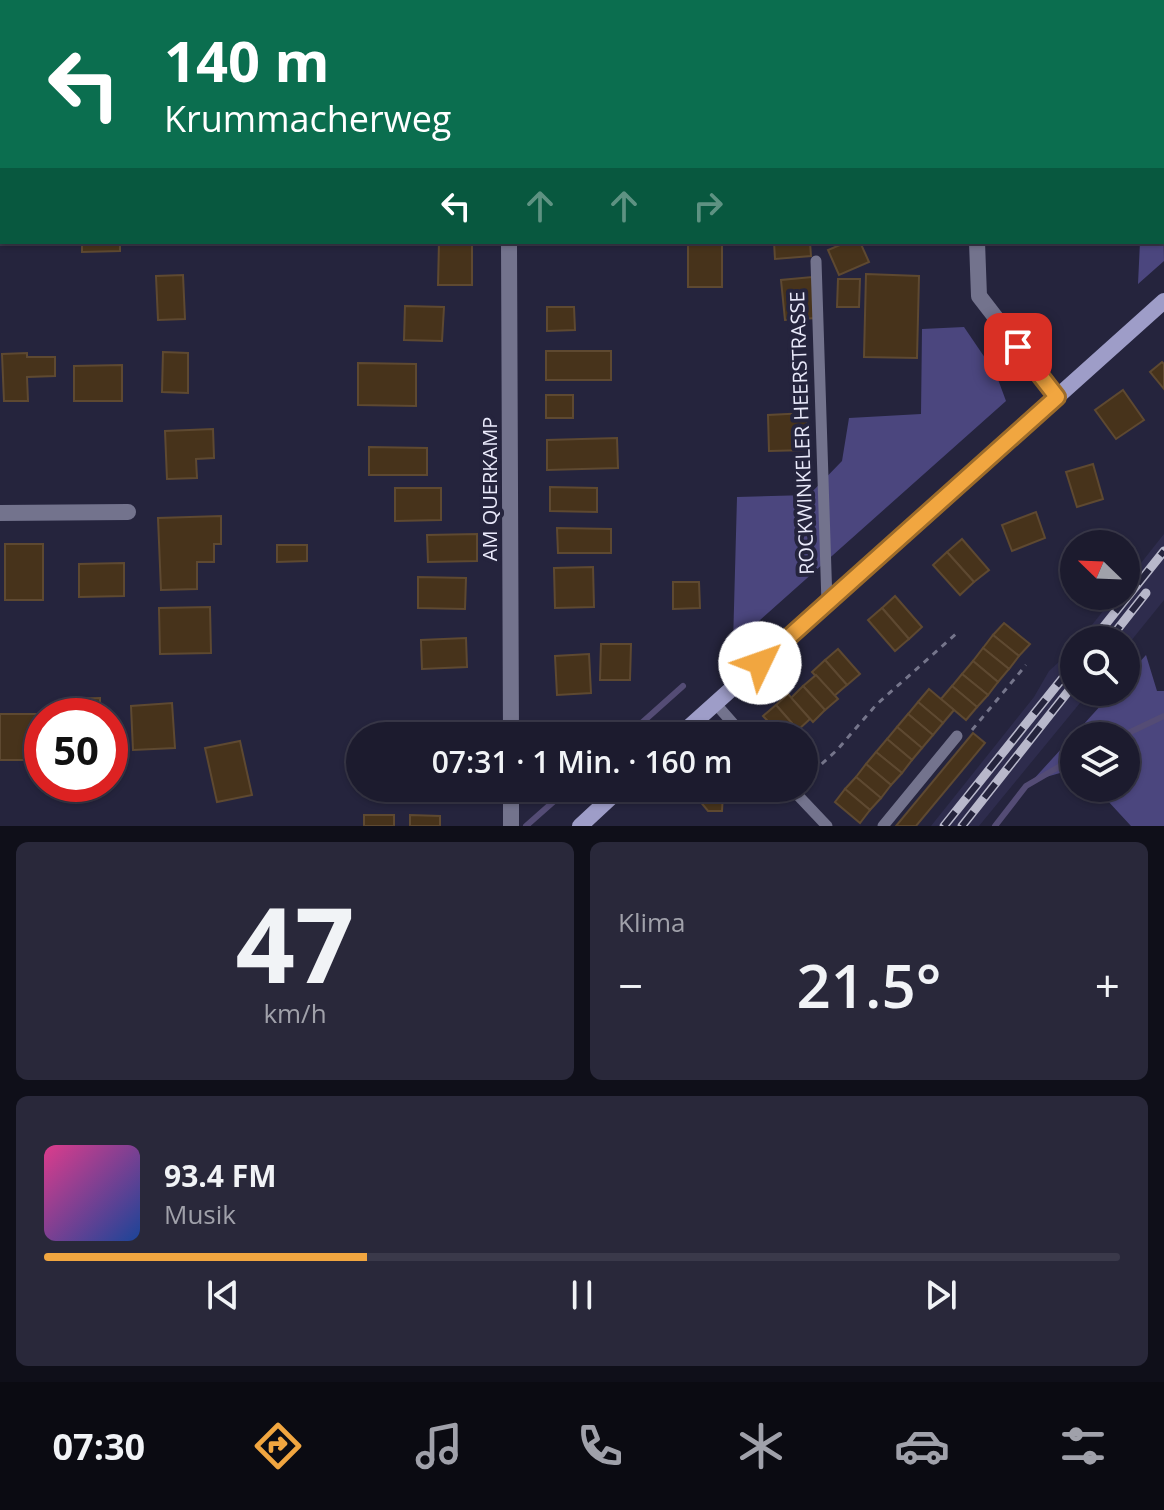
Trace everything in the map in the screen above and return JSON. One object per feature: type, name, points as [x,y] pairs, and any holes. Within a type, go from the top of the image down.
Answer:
[{"type":"main road","name":"ROCKWINKELER HEERSTRASSE","points":[[694,722],[1164,301]]},
{"type":"main road","points":[[580,826],[606,802]]},
{"type":"street","name":"AM QUERKAMP","points":[[509,244],[511,722]]},
{"type":"street","points":[[977,244],[979,296],[1057,397]]},
{"type":"street","points":[[0,513],[128,512]]},
{"type":"street","points":[[511,802],[511,826]]},
{"type":"lane","name":"ROCKWINKELER HEERSTRASSE","points":[[816,261],[827,603]]},
{"type":"lane","points":[[715,703],[732,722]]},
{"type":"lane","points":[[883,826],[957,736]]},
{"type":"lane","points":[[804,802],[827,826]]},
{"type":"path","points":[[818,767],[876,705],[957,633]]},
{"type":"path","points":[[957,736],[965,738],[1026,665]]},
{"type":"shaded area","points":[[1140,244],[1164,244],[1164,261],[1138,284]]},
{"type":"shaded area","points":[[964,327],[996,374],[1006,401],[733,644],[737,497],[809,495],[842,461],[849,418],[921,414],[922,329]]},
{"type":"shaded area","points":[[1164,534],[1164,600],[1140,630],[1140,626],[1091,626],[1104,610],[1140,610],[1140,564]]},
{"type":"shaded area","points":[[1146,655],[1157,691],[1164,691],[1164,826],[1131,826],[1109,802],[1140,802],[1140,722],[1086,722],[1100,706],[1140,706],[1140,662]]},
{"type":"shaded area","points":[[1060,661],[1060,706],[1078,706],[1064,722],[1060,722],[1060,727],[979,826],[931,826],[1034,697],[1049,671]]},
{"type":"shaded area","points":[[1060,750],[1060,773],[1032,781]]},
{"type":"building","points":[[82,244],[120,244],[120,251],[82,252]]},
{"type":"building","points":[[439,244],[472,244],[472,285],[438,285]]},
{"type":"building","points":[[688,244],[722,244],[722,287],[688,287]]},
{"type":"building","points":[[774,244],[810,244],[811,256],[775,259]]},
{"type":"building","points":[[842,244],[861,244],[869,262],[839,275],[828,250]]},
{"type":"building","points":[[866,274],[919,276],[917,358],[864,357]]},
{"type":"building","points":[[183,275],[185,319],[158,320],[156,276]]},
{"type":"building","points":[[812,277],[816,318],[785,320],[781,280]]},
{"type":"building","points":[[838,279],[860,279],[859,307],[837,307]]},
{"type":"building","points":[[405,306],[444,307],[442,341],[404,340]]},
{"type":"building","points":[[547,307],[574,307],[575,330],[547,331]]},
{"type":"building","points":[[546,351],[611,351],[611,380],[546,380]]},
{"type":"building","points":[[163,352],[188,353],[188,393],[162,392]]},
{"type":"building","points":[[27,353],[27,357],[55,357],[55,376],[27,377],[28,401],[4,401],[2,354]]},
{"type":"building","points":[[1162,362],[1164,364],[1164,389],[1150,372]]},
{"type":"building","points":[[358,363],[416,364],[416,406],[358,405]]},
{"type":"building","points":[[122,365],[122,401],[74,401],[74,366]]},
{"type":"building","points":[[1123,390],[1144,420],[1116,439],[1095,410]]},
{"type":"building","points":[[546,395],[573,395],[573,418],[546,418]]},
{"type":"building","points":[[807,413],[808,450],[769,451],[768,415]]},
{"type":"building","points":[[213,429],[214,458],[196,459],[197,478],[167,479],[165,431]]},
{"type":"building","points":[[617,438],[618,468],[547,470],[547,440]]},
{"type":"building","points":[[369,447],[427,448],[427,475],[369,475]]},
{"type":"building","points":[[1093,464],[1103,499],[1077,507],[1066,472]]},
{"type":"building","points":[[550,487],[597,488],[597,512],[550,511]]},
{"type":"building","points":[[395,488],[441,488],[441,520],[395,521]]},
{"type":"building","points":[[1036,512],[1045,538],[1012,551],[1002,525]]},
{"type":"building","points":[[221,516],[221,544],[214,544],[214,562],[197,562],[197,589],[161,590],[158,518]]},
{"type":"building","points":[[557,528],[611,529],[611,553],[558,553]]},
{"type":"building","points":[[477,534],[477,561],[428,562],[427,535]]},
{"type":"building","points":[[962,539],[989,570],[974,582],[947,552]]},
{"type":"building","points":[[5,544],[43,544],[43,600],[5,600]]},
{"type":"building","points":[[277,545],[307,545],[307,561],[277,562]]},
{"type":"building","points":[[947,552],[974,582],[960,595],[933,565]]},
{"type":"building","points":[[124,563],[124,596],[79,597],[79,564]]},
{"type":"building","points":[[593,567],[594,607],[555,608],[554,568]]},
{"type":"building","points":[[418,577],[466,578],[465,609],[418,608]]},
{"type":"building","points":[[673,582],[699,582],[700,608],[673,609]]},
{"type":"building","points":[[895,596],[922,627],[909,639],[882,608]]},
{"type":"building","points":[[210,607],[211,653],[160,654],[159,608]]},
{"type":"building","points":[[882,608],[909,639],[895,651],[868,620]]},
{"type":"building","points":[[1004,623],[1030,644],[1019,656],[993,635]]},
{"type":"building","points":[[993,635],[1019,656],[1009,669],[983,648]]},
{"type":"building","points":[[466,638],[467,667],[422,669],[421,640]]},
{"type":"building","points":[[601,644],[631,644],[630,680],[600,680]]},
{"type":"building","points":[[983,648],[1009,669],[998,682],[973,661]]},
{"type":"building","points":[[838,649],[860,674],[847,685],[825,660]]},
{"type":"building","points":[[589,654],[591,693],[557,695],[555,656]]},
{"type":"building","points":[[825,660],[847,685],[834,696],[812,672]]},
{"type":"building","points":[[973,661],[998,682],[988,695],[962,674]]},
{"type":"building","points":[[962,674],[988,695],[977,707],[952,686]]},
{"type":"building","points":[[816,675],[838,699],[825,710],[803,686]]},
{"type":"building","points":[[803,686],[825,710],[813,722],[791,698]]},
{"type":"building","points":[[952,686],[977,707],[966,720],[941,699]]},
{"type":"building","points":[[929,689],[954,710],[943,723],[918,702]]},
{"type":"building","points":[[788,694],[810,719],[807,722],[791,722],[776,705]]},
{"type":"building","points":[[918,702],[943,723],[933,735],[908,714]]},
{"type":"building","points":[[172,703],[175,748],[133,750],[131,706]]},
{"type":"building","points":[[776,705],[791,722],[769,722],[763,716]]},
{"type":"building","points":[[0,714],[24,714],[24,760],[0,760]]},
{"type":"building","points":[[908,714],[933,735],[922,748],[897,727]]},
{"type":"building","points":[[897,727],[922,748],[912,760],[887,739]]},
{"type":"building","points":[[973,733],[985,743],[916,826],[896,826]]},
{"type":"building","points":[[887,739],[912,760],[902,773],[876,752]]},
{"type":"building","points":[[240,741],[252,795],[217,802],[205,748]]},
{"type":"building","points":[[876,752],[902,773],[891,785],[866,764]]},
{"type":"building","points":[[866,764],[891,785],[881,798],[856,777]]},
{"type":"building","points":[[856,777],[881,798],[870,810],[845,789]]},
{"type":"building","points":[[845,789],[870,810],[860,823],[835,802]]},
{"type":"building","points":[[701,802],[723,802],[722,811],[708,811]]},
{"type":"building","points":[[364,815],[394,815],[394,826],[364,826]]},
{"type":"building","points":[[410,815],[440,816],[440,826],[410,826]]},
{"type":"waterway","points":[[643,722],[683,686]]},
{"type":"waterway","points":[[1140,727],[1164,716]]},
{"type":"waterway","points":[[995,826],[1026,786],[1060,766]]},
{"type":"waterway","points":[[526,826],[553,802]]},
{"type":"railway","points":[[1104,626],[1164,551]]},
{"type":"railway","points":[[1120,626],[1146,593]]},
{"type":"railway","points":[[944,826],[1060,681]]},
{"type":"railway","points":[[962,826],[1060,702]]},
{"type":"route","points":[[760,663],[1057,397],[1018,347]]}]
